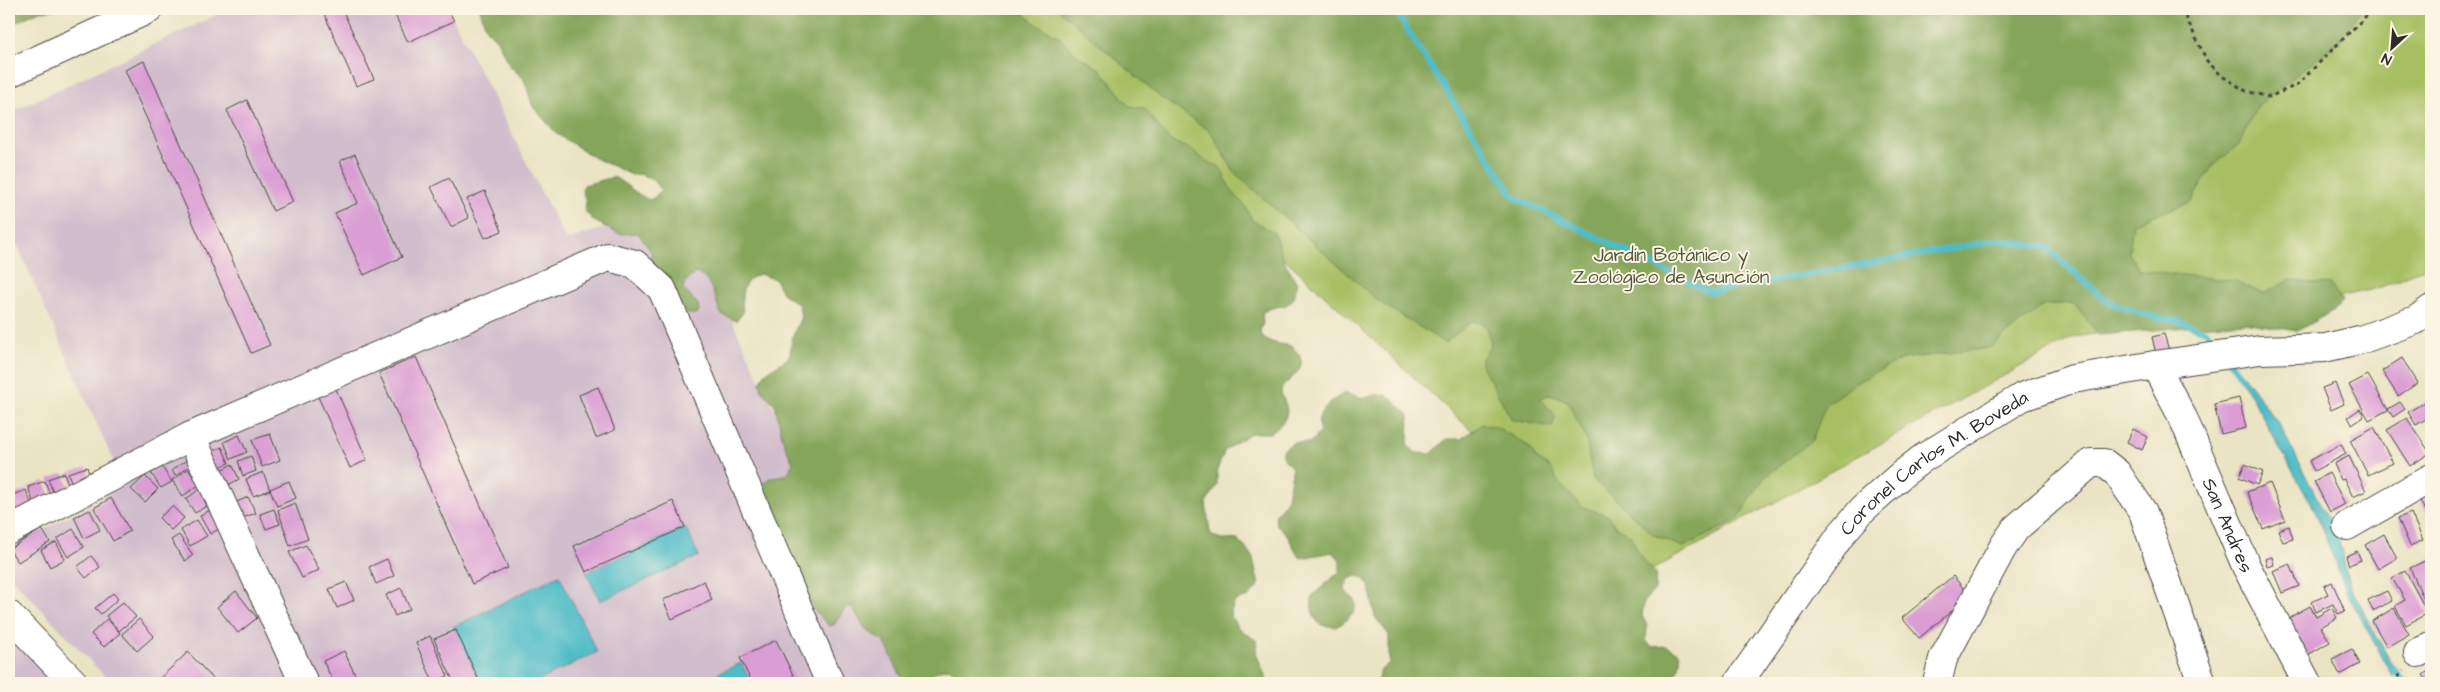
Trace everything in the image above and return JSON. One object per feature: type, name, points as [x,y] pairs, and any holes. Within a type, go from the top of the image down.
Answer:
[{"type":"street","points":[[9,73],[149,9]]},
{"type":"street","points":[[9,530],[191,436],[608,257],[635,264],[662,289],[830,683]]},
{"type":"street","name":"Coronel Carlos M. Boveda","points":[[1738,683],[1843,532],[1863,508],[1924,458],[2022,397],[2074,379],[2155,365],[2260,350],[2324,348],[2363,339],[2416,320],[2431,309]]},
{"type":"street","name":"San Andres","points":[[2155,365],[2183,418],[2246,566],[2307,683]]},
{"type":"street","points":[[191,436],[304,683]]},
{"type":"street","points":[[1937,683],[1943,659],[2003,547],[2016,528],[2091,463],[2104,463],[2117,473],[2143,512],[2202,683]]},
{"type":"street","points":[[2347,526],[2431,478]]},
{"type":"street","points":[[9,615],[74,683]]},
{"type":"path","points":[[2182,9],[2212,66],[2222,76],[2246,91],[2269,97],[2297,85],[2374,9]]},
{"type":"shaded area","points":[[229,9],[448,9],[566,240],[677,205],[904,683],[111,683],[9,575],[9,549],[124,485],[9,227],[9,113]]},
{"type":"shaded area","points":[[9,634],[57,683],[9,683]]},
{"type":"green space","points":[[9,9],[60,9],[40,11],[9,25]]},
{"type":"green space","points":[[480,9],[1019,9],[1035,23],[1058,36],[1077,55],[1100,69],[1129,106],[1144,108],[1169,140],[1188,148],[1206,161],[1220,167],[1231,190],[1245,206],[1252,220],[1274,233],[1284,261],[1297,283],[1295,293],[1289,304],[1268,309],[1262,313],[1263,323],[1260,331],[1269,341],[1291,346],[1299,354],[1300,368],[1281,391],[1287,408],[1286,416],[1272,433],[1251,433],[1225,450],[1217,470],[1217,485],[1206,503],[1210,532],[1213,536],[1222,539],[1238,540],[1252,555],[1259,585],[1249,597],[1235,601],[1230,615],[1238,628],[1257,641],[1256,653],[1268,683],[960,683],[958,674],[949,668],[935,672],[925,683],[904,683],[884,641],[866,630],[852,607],[846,607],[834,625],[829,626],[814,610],[784,541],[780,519],[761,487],[769,479],[787,475],[793,463],[783,440],[775,405],[762,390],[760,383],[765,373],[787,359],[790,354],[792,338],[801,317],[799,305],[782,293],[775,279],[759,274],[745,285],[742,295],[743,313],[736,321],[721,314],[706,279],[695,273],[685,282],[683,289],[698,304],[699,312],[687,314],[651,262],[652,253],[638,233],[619,234],[594,221],[585,211],[586,201],[582,190],[584,185],[614,177],[649,200],[654,198],[661,190],[653,180],[640,174],[632,175],[595,158],[557,134],[533,107],[524,79],[510,66],[497,40],[486,29]]},
{"type":"green space","name":"Jardín Botánico y Zoológico de Asunción","points":[[1013,9],[2431,9],[2431,265],[2379,288],[2303,305],[2074,337],[1634,580]]},
{"type":"green space","name":"Jardín Botánico y Zoológico de Asunción","points":[[1058,9],[2361,9],[2340,40],[2257,106],[2239,144],[2211,168],[2191,202],[2133,223],[2129,253],[2139,270],[2236,281],[2263,294],[2290,280],[2331,285],[2342,301],[2336,309],[2297,331],[2244,322],[2099,335],[2074,303],[2044,305],[1989,348],[1902,359],[1859,381],[1826,404],[1812,440],[1764,478],[1737,520],[1683,547],[1654,535],[1593,479],[1586,439],[1568,401],[1551,394],[1539,399],[1556,415],[1552,427],[1512,420],[1480,362],[1491,345],[1487,326],[1472,321],[1445,343],[1378,301],[1234,172],[1211,132],[1160,97]]},
{"type":"green space","points":[[1345,393],[1364,398],[1387,395],[1409,415],[1408,446],[1416,453],[1431,454],[1446,439],[1461,439],[1482,424],[1497,427],[1528,446],[1536,458],[1551,468],[1558,482],[1583,507],[1607,515],[1616,527],[1630,535],[1642,559],[1656,574],[1655,590],[1644,601],[1642,616],[1647,625],[1646,640],[1651,647],[1666,646],[1679,652],[1679,666],[1673,677],[1667,683],[1376,683],[1381,670],[1389,663],[1389,635],[1375,617],[1369,585],[1362,577],[1350,578],[1345,589],[1356,602],[1352,615],[1336,627],[1321,625],[1312,611],[1313,595],[1340,571],[1340,560],[1333,552],[1301,558],[1287,535],[1276,524],[1275,519],[1276,514],[1286,502],[1292,473],[1292,468],[1282,456],[1282,451],[1294,442],[1309,443],[1320,432],[1319,419],[1324,408]]},
{"type":"water","points":[[2241,372],[2280,426],[2339,540],[2349,584],[2390,661],[2398,671],[2393,677],[2346,591],[2316,513],[2236,373]]},
{"type":"water","points":[[685,527],[699,556],[600,601],[586,572]]},
{"type":"water","points":[[559,575],[597,652],[534,683],[481,683],[453,627]]},
{"type":"water","points":[[741,663],[751,683],[709,683],[707,679]]},
{"type":"building","points":[[322,9],[342,9],[374,79],[356,86]]},
{"type":"building","points":[[392,9],[448,9],[454,21],[408,42]]},
{"type":"building","points":[[144,61],[270,345],[251,353],[125,70]]},
{"type":"building","points":[[247,100],[293,202],[273,211],[227,110]]},
{"type":"building","points":[[355,154],[402,257],[364,275],[335,213],[358,203],[340,161]]},
{"type":"building","points":[[449,178],[469,218],[451,227],[431,187]]},
{"type":"building","points":[[485,191],[502,231],[485,238],[467,199]]},
{"type":"building","points":[[2164,334],[2169,350],[2156,354],[2152,337]]},
{"type":"building","points":[[416,357],[508,568],[472,584],[379,373]]},
{"type":"building","points":[[2402,358],[2418,383],[2398,396],[2382,371]]},
{"type":"building","points":[[2368,375],[2388,410],[2369,420],[2349,385]]},
{"type":"building","points":[[333,382],[367,460],[350,468],[315,390]]},
{"type":"building","points":[[2335,383],[2344,404],[2331,410],[2322,388]]},
{"type":"building","points":[[598,387],[615,430],[596,438],[579,395]]},
{"type":"building","points":[[2239,398],[2246,428],[2221,434],[2214,404]]},
{"type":"building","points":[[2428,400],[2431,406],[2431,416],[2416,425],[2408,412]]},
{"type":"building","points":[[2400,402],[2405,409],[2393,417],[2388,409]]},
{"type":"building","points":[[2360,409],[2364,416],[2352,424],[2348,417]]},
{"type":"building","points":[[2407,418],[2430,453],[2410,466],[2387,430]]},
{"type":"building","points":[[2374,427],[2393,463],[2368,475],[2350,440]]},
{"type":"building","points":[[2133,429],[2148,437],[2142,450],[2127,442]]},
{"type":"building","points":[[270,434],[280,460],[262,467],[252,440]]},
{"type":"building","points":[[239,435],[247,452],[231,459],[224,442]]},
{"type":"building","points":[[2341,444],[2346,454],[2314,471],[2309,461]]},
{"type":"building","points":[[222,447],[229,463],[215,469],[208,453]]},
{"type":"building","points":[[193,456],[197,461],[175,476],[172,470]]},
{"type":"building","points":[[251,456],[256,471],[243,476],[238,461]]},
{"type":"building","points":[[2349,456],[2366,491],[2353,497],[2344,479],[2341,480],[2334,464]]},
{"type":"building","points":[[232,464],[239,479],[223,488],[215,473]]},
{"type":"building","points":[[2245,464],[2263,472],[2257,485],[2239,477]]},
{"type":"building","points":[[87,467],[92,484],[74,490],[68,473]]},
{"type":"building","points":[[162,467],[172,482],[161,488],[151,473]]},
{"type":"building","points":[[188,469],[199,485],[183,496],[172,480]]},
{"type":"building","points":[[263,472],[270,490],[253,496],[246,479]]},
{"type":"building","points":[[64,473],[71,491],[55,497],[48,479]]},
{"type":"building","points":[[2329,473],[2345,504],[2330,512],[2314,481]]},
{"type":"building","points":[[145,476],[158,489],[145,502],[131,489]]},
{"type":"building","points":[[45,481],[51,499],[34,505],[28,487]]},
{"type":"building","points":[[289,481],[296,498],[277,506],[270,489]]},
{"type":"building","points":[[2270,483],[2285,520],[2263,529],[2247,492]]},
{"type":"building","points":[[200,489],[210,504],[195,513],[186,499]]},
{"type":"building","points":[[26,490],[33,509],[14,515],[9,496]]},
{"type":"building","points":[[2431,495],[2431,522],[2420,501]]},
{"type":"building","points":[[248,497],[256,513],[237,520],[230,505]]},
{"type":"building","points":[[111,498],[130,531],[113,541],[94,508]]},
{"type":"building","points":[[673,501],[685,527],[586,572],[574,546]]},
{"type":"building","points":[[295,503],[308,539],[290,546],[278,510]]},
{"type":"building","points":[[172,506],[184,518],[171,530],[159,518]]},
{"type":"building","points":[[215,507],[226,525],[210,534],[200,516]]},
{"type":"building","points":[[274,509],[280,524],[266,529],[260,514]]},
{"type":"building","points":[[90,510],[100,530],[84,538],[74,517]]},
{"type":"building","points":[[2411,513],[2423,540],[2410,546],[2398,518]]},
{"type":"building","points":[[197,520],[207,536],[190,546],[181,530]]},
{"type":"building","points":[[2289,526],[2293,539],[2283,542],[2278,530]]},
{"type":"building","points":[[42,529],[50,542],[18,562],[9,549]]},
{"type":"building","points":[[73,529],[84,547],[68,557],[57,539]]},
{"type":"building","points":[[2384,534],[2397,558],[2378,569],[2365,545]]},
{"type":"building","points":[[179,535],[193,555],[185,561],[171,540]]},
{"type":"building","points":[[56,542],[65,559],[50,567],[41,550]]},
{"type":"building","points":[[306,545],[319,570],[302,578],[289,552]]},
{"type":"building","points":[[2357,551],[2361,560],[2349,565],[2346,556]]},
{"type":"building","points":[[91,556],[100,567],[86,578],[77,567]]},
{"type":"building","points":[[2272,557],[2274,565],[2267,567],[2265,559]]},
{"type":"building","points":[[2431,558],[2431,615],[2410,568]]},
{"type":"building","points":[[387,559],[394,576],[376,584],[369,567]]},
{"type":"building","points":[[2290,564],[2299,586],[2282,593],[2273,571]]},
{"type":"building","points":[[2405,571],[2428,613],[2406,625],[2395,606],[2405,600],[2392,578]]},
{"type":"building","points":[[1953,576],[1970,596],[1919,638],[1902,618]]},
{"type":"building","points":[[704,581],[712,600],[672,619],[663,600]]},
{"type":"building","points":[[346,582],[354,600],[337,608],[329,589]]},
{"type":"building","points":[[2332,582],[2345,611],[2338,614],[2333,604],[2316,612],[2312,602],[2328,594],[2324,586]]},
{"type":"building","points":[[401,588],[410,609],[395,616],[386,595]]},
{"type":"building","points":[[236,591],[257,618],[238,633],[217,607]]},
{"type":"building","points":[[2387,591],[2392,601],[2373,611],[2368,600]]},
{"type":"building","points":[[113,593],[118,599],[101,614],[95,608]]},
{"type":"building","points":[[123,602],[136,617],[119,631],[106,616]]},
{"type":"building","points":[[2310,606],[2316,617],[2332,608],[2337,618],[2321,627],[2330,642],[2306,656],[2285,620]]},
{"type":"building","points":[[2394,608],[2409,634],[2387,647],[2372,621]]},
{"type":"building","points":[[107,619],[120,633],[104,647],[91,634]]},
{"type":"building","points":[[139,619],[154,636],[137,651],[122,634]]},
{"type":"building","points":[[456,630],[480,683],[454,683],[434,639]]},
{"type":"building","points":[[430,636],[448,676],[433,682],[416,643]]},
{"type":"building","points":[[776,640],[797,683],[752,683],[740,658]]},
{"type":"building","points":[[2352,649],[2360,664],[2340,675],[2332,659]]},
{"type":"building","points":[[344,651],[359,683],[334,683],[323,661]]},
{"type":"building","points":[[188,652],[217,683],[155,683]]},
{"type":"building","points":[[2431,669],[2431,683],[2429,683],[2423,675]]},
{"type":"waterway","points":[[1394,9],[1514,197],[1710,292],[1998,240],[2046,247],[2105,300],[2145,315],[2178,321],[2206,331],[2220,349]]},
{"type":"waterway","points":[[2229,361],[2243,379]]},
{"type":"waterway","points":[[2391,667],[2405,683]]}]
